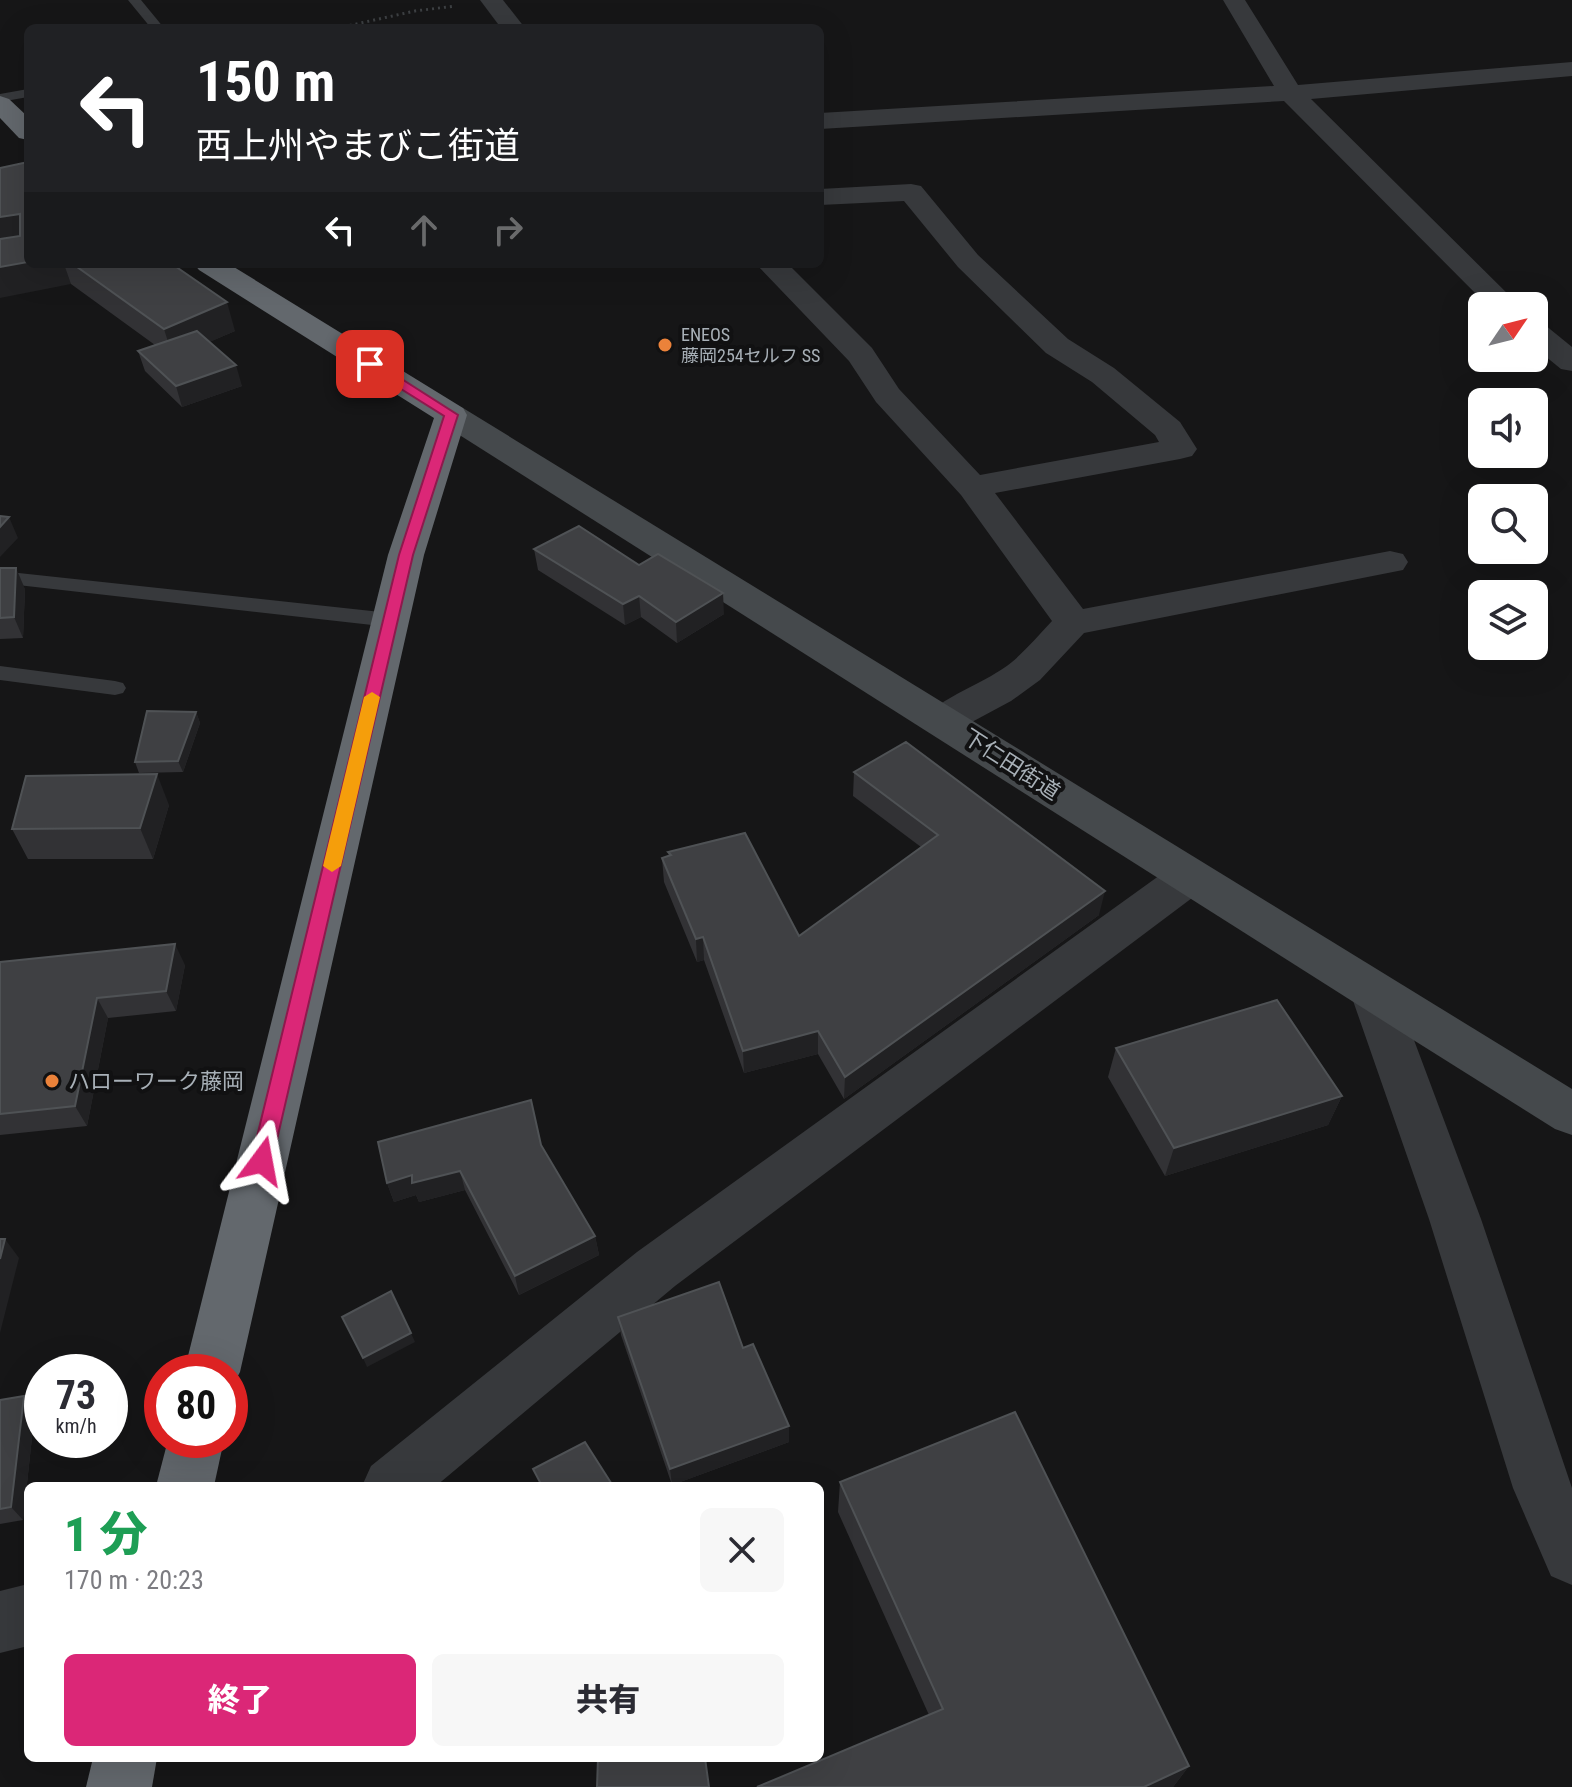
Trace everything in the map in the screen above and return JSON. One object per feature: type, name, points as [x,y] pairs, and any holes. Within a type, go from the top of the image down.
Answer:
[{"type":"highway","points":[[0,101],[24,128]]},
{"type":"highway","points":[[215,268],[451,415],[406,555],[216,1354]]},
{"type":"highway","points":[[186,1482],[192,1458]]},
{"type":"highway","points":[[119,1787],[124,1762]]},
{"type":"street","points":[[1234,0],[1290,93],[1491,292]]},
{"type":"street","points":[[492,1],[510,24]]},
{"type":"street","points":[[824,121],[1290,93],[1572,69]]},
{"type":"street","points":[[824,197],[911,192],[979,272],[1057,346],[1103,375],[1168,429],[1180,449],[1006,479],[973,488]]},
{"type":"street","points":[[775,268],[861,355],[887,395],[973,488],[1060,602],[1072,623]]},
{"type":"street","points":[[1548,343],[1572,362]]},
{"type":"street","name":"下仁田街道","points":[[451,415],[1572,1114]]},
{"type":"street","points":[[943,720],[997,692],[1026,671],[1072,623],[1390,562]]},
{"type":"street","points":[[396,1482],[656,1269],[1189,877]]},
{"type":"street","points":[[1373,992],[1455,1219],[1542,1488],[1572,1555]]},
{"type":"street","points":[[0,1622],[24,1616]]},
{"type":"lane","points":[[134,0],[155,24]]},
{"type":"lane","points":[[0,101],[24,94]]},
{"type":"lane","points":[[0,577],[390,620]]},
{"type":"lane","points":[[0,673],[115,688]]},
{"type":"path","points":[[356,24],[415,11],[492,1]]},
{"type":"building","points":[[24,163],[24,263],[0,267],[0,239],[20,236],[20,214],[0,217],[0,168]]},
{"type":"building","points":[[79,268],[178,268],[227,302],[164,329]]},
{"type":"building","points":[[197,331],[236,365],[176,386],[138,351]]},
{"type":"building","points":[[0,516],[9,517],[0,527]]},
{"type":"building","points":[[579,526],[639,565],[658,554],[723,593],[676,622],[639,596],[623,604],[534,549]]},
{"type":"building","points":[[0,568],[16,568],[14,617],[0,618]]},
{"type":"building","points":[[147,711],[196,712],[178,761],[135,762]]},
{"type":"building","points":[[906,742],[1105,891],[845,1077],[818,1031],[743,1051],[703,937],[696,939],[662,858],[671,855],[668,852],[745,833],[799,936],[938,835],[854,772]]},
{"type":"building","points":[[157,774],[140,828],[12,829],[26,776]]},
{"type":"building","points":[[175,944],[166,991],[97,998],[75,1106],[0,1114],[0,962]]},
{"type":"building","points":[[1277,1000],[1342,1096],[1174,1148],[1116,1048]]},
{"type":"building","points":[[531,1100],[541,1145],[595,1236],[515,1276],[460,1171],[412,1183],[412,1175],[387,1183],[378,1142]]},
{"type":"building","points":[[0,1239],[5,1239],[0,1259]]},
{"type":"building","points":[[719,1282],[743,1348],[753,1344],[789,1426],[670,1469],[618,1317]]},
{"type":"building","points":[[391,1291],[411,1333],[363,1358],[342,1317]]},
{"type":"building","points":[[24,1396],[11,1507],[0,1509],[0,1400]]},
{"type":"building","points":[[1015,1412],[1189,1766],[1144,1787],[757,1787],[817,1762],[824,1762],[824,1759],[943,1709],[840,1482]]},
{"type":"building","points":[[585,1442],[610,1482],[540,1482],[533,1469]]},
{"type":"building","points":[[598,1762],[706,1762],[709,1787],[597,1787]]},
{"type":"slow traffic","points":[[332,866],[372,697]]},
{"type":"place","name":"ENEOS 藤岡254セルフ SS","points":[[665,345]]},
{"type":"place","name":"ハローワーク藤岡","points":[[52,1081]]},
{"type":"route","points":[[262,1161],[406,555],[451,415],[370,364]]}]
